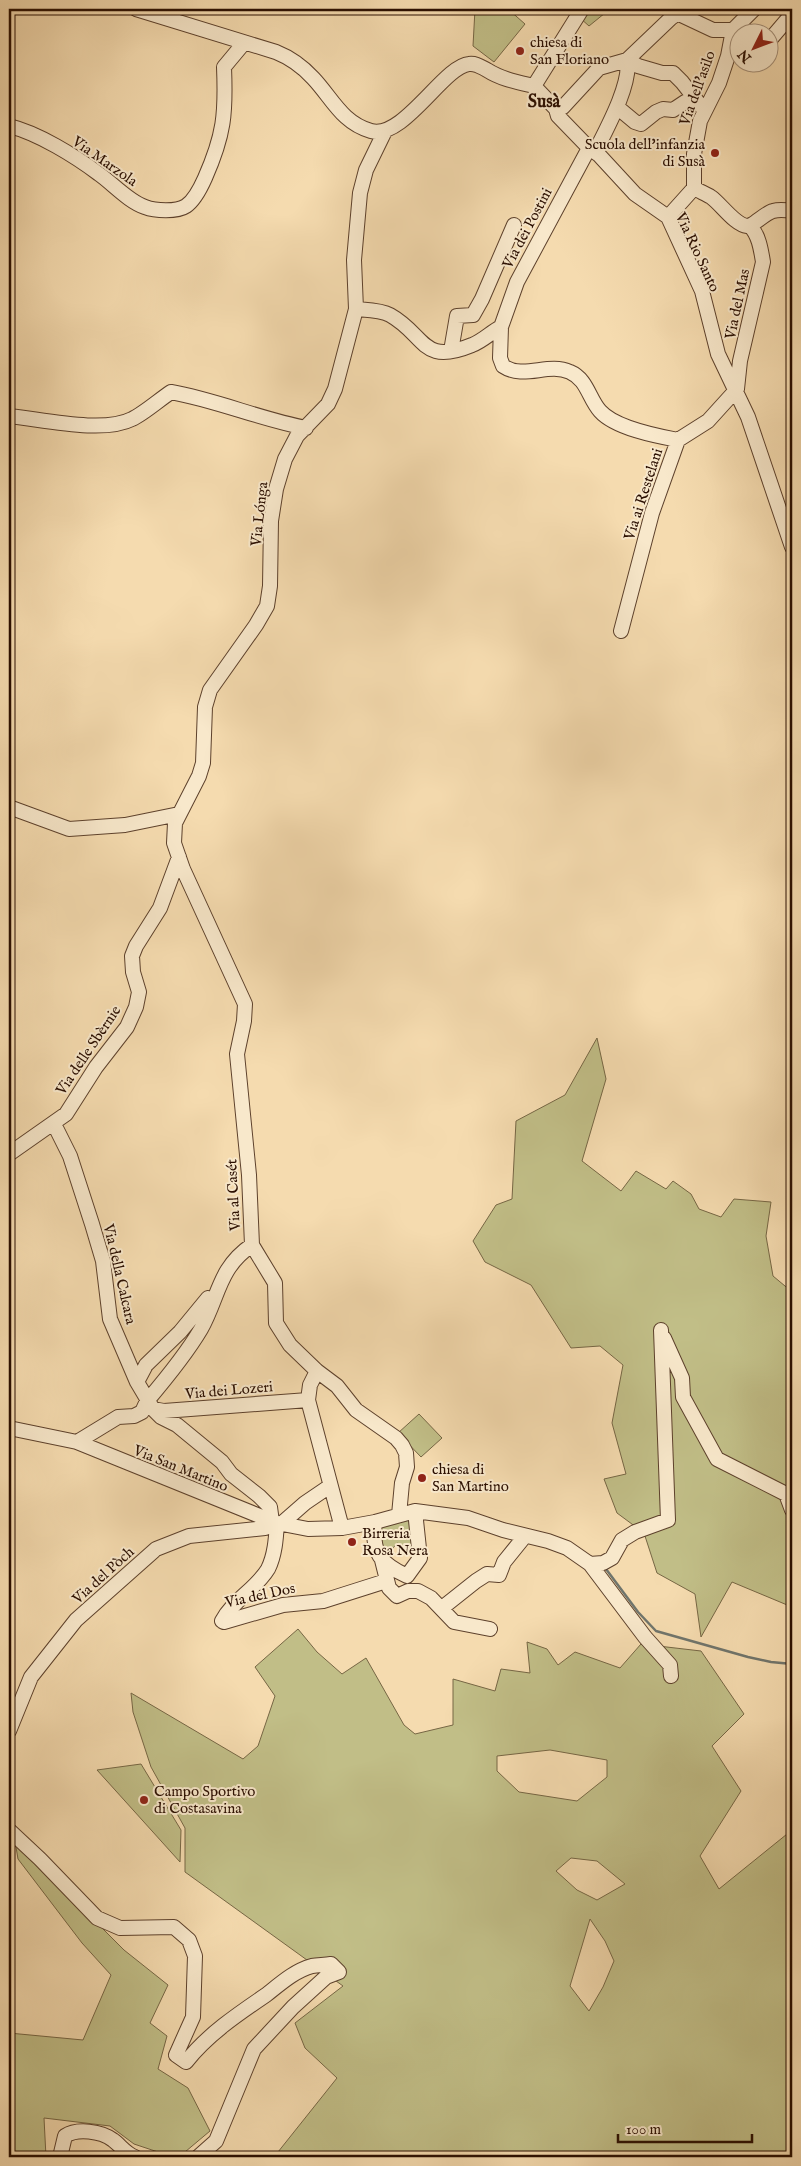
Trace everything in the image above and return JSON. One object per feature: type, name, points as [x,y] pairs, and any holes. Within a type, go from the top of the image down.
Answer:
[{"type":"street","points":[[136,9],[276,52],[294,60],[314,78],[345,118],[357,126],[373,132],[385,131],[420,106],[451,74],[471,63],[495,75],[534,86],[582,9]]},
{"type":"street","points":[[743,22],[754,9]]},
{"type":"street","points":[[556,109],[563,107],[599,68],[628,60],[680,10],[713,30],[728,30]]},
{"type":"street","points":[[778,30],[792,14]]},
{"type":"street","name":"Via Marzola","points":[[9,126],[41,137],[100,174],[112,185],[144,207],[170,210],[186,207],[200,189],[214,157],[224,126],[226,102],[224,68],[244,43]]},
{"type":"street","name":"Via dell'asilo","points":[[694,188],[700,107],[719,83],[728,56]]},
{"type":"street","points":[[628,60],[638,66],[673,74],[682,82],[700,107]]},
{"type":"street","name":"Via dei Postini","points":[[628,60],[630,70],[617,107],[517,282],[501,327],[500,358],[504,366],[509,370],[525,372],[556,369],[572,372],[585,384],[600,412],[612,420],[651,435],[678,440]]},
{"type":"street","name":"Via Rio Santo","points":[[534,86],[556,109],[558,116],[634,194],[668,217],[702,291],[718,354],[748,417],[792,547]]},
{"type":"street","points":[[617,107],[635,122],[642,124],[663,109],[673,110],[684,102],[700,107]]},
{"type":"street","name":"Via Lónga","points":[[178,857],[173,832],[175,823],[199,776],[203,763],[205,707],[210,690],[256,625],[267,606],[270,586],[271,521],[276,489],[285,459],[297,436],[328,404],[335,389],[356,309],[354,260],[360,193],[366,170],[385,131]]},
{"type":"street","points":[[668,217],[694,188],[710,196],[735,221],[745,226],[750,226],[772,211],[792,211]]},
{"type":"street","name":"Via dei Postini","points":[[451,351],[457,316],[473,315],[514,225]]},
{"type":"street","name":"Via del Mas","points":[[735,391],[739,384],[740,361],[763,262],[761,248],[754,230],[750,226]]},
{"type":"street","points":[[356,309],[390,314],[424,347],[439,353],[473,345],[501,327]]},
{"type":"street","name":"Via ai Restelani","points":[[621,631],[652,513],[678,440],[708,421],[735,391]]},
{"type":"street","points":[[9,416],[77,425],[120,424],[134,419],[170,392],[188,395],[279,423],[306,428]]},
{"type":"street","points":[[9,807],[69,829],[126,826],[179,814]]},
{"type":"street","name":"Via delle Sbèrnie","points":[[9,1154],[66,1114],[96,1067],[126,1027],[136,1007],[139,992],[133,972],[132,956],[136,946],[160,908],[178,857]]},
{"type":"street","name":"Via al Casét","points":[[178,857],[245,1004],[244,1021],[237,1054],[249,1175],[252,1245],[275,1283],[276,1323],[290,1345],[317,1371],[337,1386],[356,1410],[396,1438],[402,1445],[406,1454],[407,1467],[402,1483],[399,1515]]},
{"type":"street","name":"Via della Calcara","points":[[54,1124],[70,1156],[103,1261],[110,1319],[137,1382],[150,1405],[161,1417],[176,1425],[222,1462],[231,1474],[259,1496],[270,1508],[277,1523]]},
{"type":"street","points":[[76,1442],[118,1417],[134,1416],[150,1405],[201,1329],[217,1288],[232,1262],[252,1245]]},
{"type":"street","points":[[137,1382],[146,1365],[180,1332],[217,1288]]},
{"type":"street","points":[[590,1564],[603,1563],[612,1558],[622,1540],[635,1532],[668,1520],[661,1330],[682,1378],[683,1396],[717,1458],[786,1494],[792,1510]]},
{"type":"street","points":[[317,1371],[310,1385],[308,1400],[342,1528]]},
{"type":"street","name":"Via dei Lozeri","points":[[150,1405],[164,1411],[308,1400]]},
{"type":"street","points":[[9,1441],[15,1429]]},
{"type":"street","name":"Via San Martino","points":[[15,1429],[76,1442],[277,1523],[308,1529],[342,1528],[375,1522],[416,1511]]},
{"type":"street","points":[[277,1523],[305,1503],[316,1498],[330,1486]]},
{"type":"street","points":[[382,1560],[389,1568],[407,1576],[420,1558],[416,1511],[468,1518],[567,1548],[590,1564],[645,1637],[670,1665],[671,1676]]},
{"type":"street","points":[[375,1522],[373,1537],[382,1560],[386,1581],[389,1588],[397,1596],[408,1591],[418,1591],[431,1598],[454,1622],[490,1629]]},
{"type":"street","name":"Via del Dos","points":[[277,1523],[276,1545],[268,1568],[259,1580],[228,1610],[222,1620],[224,1622],[284,1605],[323,1601],[386,1581]]},
{"type":"street","name":"Via del Pòch","points":[[9,1731],[31,1677],[76,1620],[156,1549],[189,1536],[265,1528],[277,1523]]},
{"type":"street","points":[[442,1608],[487,1574],[500,1575],[504,1562],[525,1536]]},
{"type":"street","points":[[9,1830],[40,1858],[97,1918],[120,1928],[174,1927],[189,1940],[195,1956],[193,2017],[176,2055],[186,2062],[194,2052],[243,2010],[267,1994],[284,1979],[311,1966],[331,1964],[339,1972],[326,1977],[293,2007],[254,2049],[216,2141],[198,2157]]},
{"type":"street","points":[[60,2157],[65,2136],[70,2132],[92,2132],[112,2138],[134,2157]]},
{"type":"shaded area","points":[[475,9],[508,9],[525,24],[494,62],[473,46]]},
{"type":"shaded area","points":[[585,9],[610,9],[589,26],[580,18]]},
{"type":"shaded area","points":[[597,1038],[606,1079],[582,1161],[621,1191],[636,1171],[666,1189],[673,1181],[691,1194],[699,1209],[721,1217],[734,1199],[771,1202],[766,1236],[773,1276],[792,1290],[792,1607],[732,1582],[701,1637],[695,1594],[657,1573],[644,1533],[617,1513],[604,1479],[626,1474],[612,1423],[623,1365],[600,1346],[571,1348],[531,1285],[485,1262],[473,1241],[496,1205],[512,1199],[516,1121],[565,1095]]},
{"type":"shaded area","points":[[419,1414],[442,1438],[421,1457],[398,1433]]},
{"type":"shaded area","points":[[415,1518],[417,1554],[397,1543],[384,1560],[374,1528]]},
{"type":"shaded area","points":[[298,1629],[317,1652],[342,1674],[366,1658],[404,1725],[415,1734],[453,1725],[453,1679],[495,1691],[501,1669],[530,1673],[527,1642],[547,1649],[558,1665],[575,1652],[620,1668],[641,1644],[701,1651],[744,1714],[712,1746],[741,1791],[700,1856],[719,1889],[792,1830],[792,2157],[274,2157],[337,2078],[305,2048],[295,2023],[343,1986],[185,1872],[185,1828],[151,1767],[133,1712],[131,1693],[243,1759],[258,1746],[275,1696],[255,1667]],"holes":[[[550,1750],[607,1760],[607,1777],[577,1801],[519,1792],[497,1771],[497,1756]],[[571,1858],[597,1861],[625,1884],[597,1900],[577,1890],[556,1871]],[[590,1919],[605,1941],[614,1961],[603,1987],[589,2011],[570,1986]]]},
{"type":"shaded area","name":"Campo Sportivo di Costasavina","points":[[141,1764],[181,1830],[180,1862],[97,1770]]},
{"type":"shaded area","points":[[15,1841],[124,1950],[168,1985],[150,2023],[167,2036],[158,2069],[188,2088],[210,2131],[179,2157],[173,2157],[134,2144],[110,2126],[44,2118],[46,2157],[9,2157],[9,2033],[83,2040],[111,1975],[82,1943],[18,1859]]},
{"type":"waterway","points":[[606,1569],[638,1612],[656,1631],[748,1657],[792,1664]]},
{"type":"place","name":"chiesa di San Floriano","points":[[520,51]]},
{"type":"place","name":"Scuola dell'infanzia di Susà","points":[[715,153]]},
{"type":"place","name":"chiesa di San Martino","points":[[422,1478]]},
{"type":"place","name":"Birreria Rosa Nera","points":[[352,1542]]},
{"type":"place","name":"Campo Sportivo di Costasavina","points":[[144,1800]]},
{"type":"district","name":"Susà","points":[[544,101]]}]
